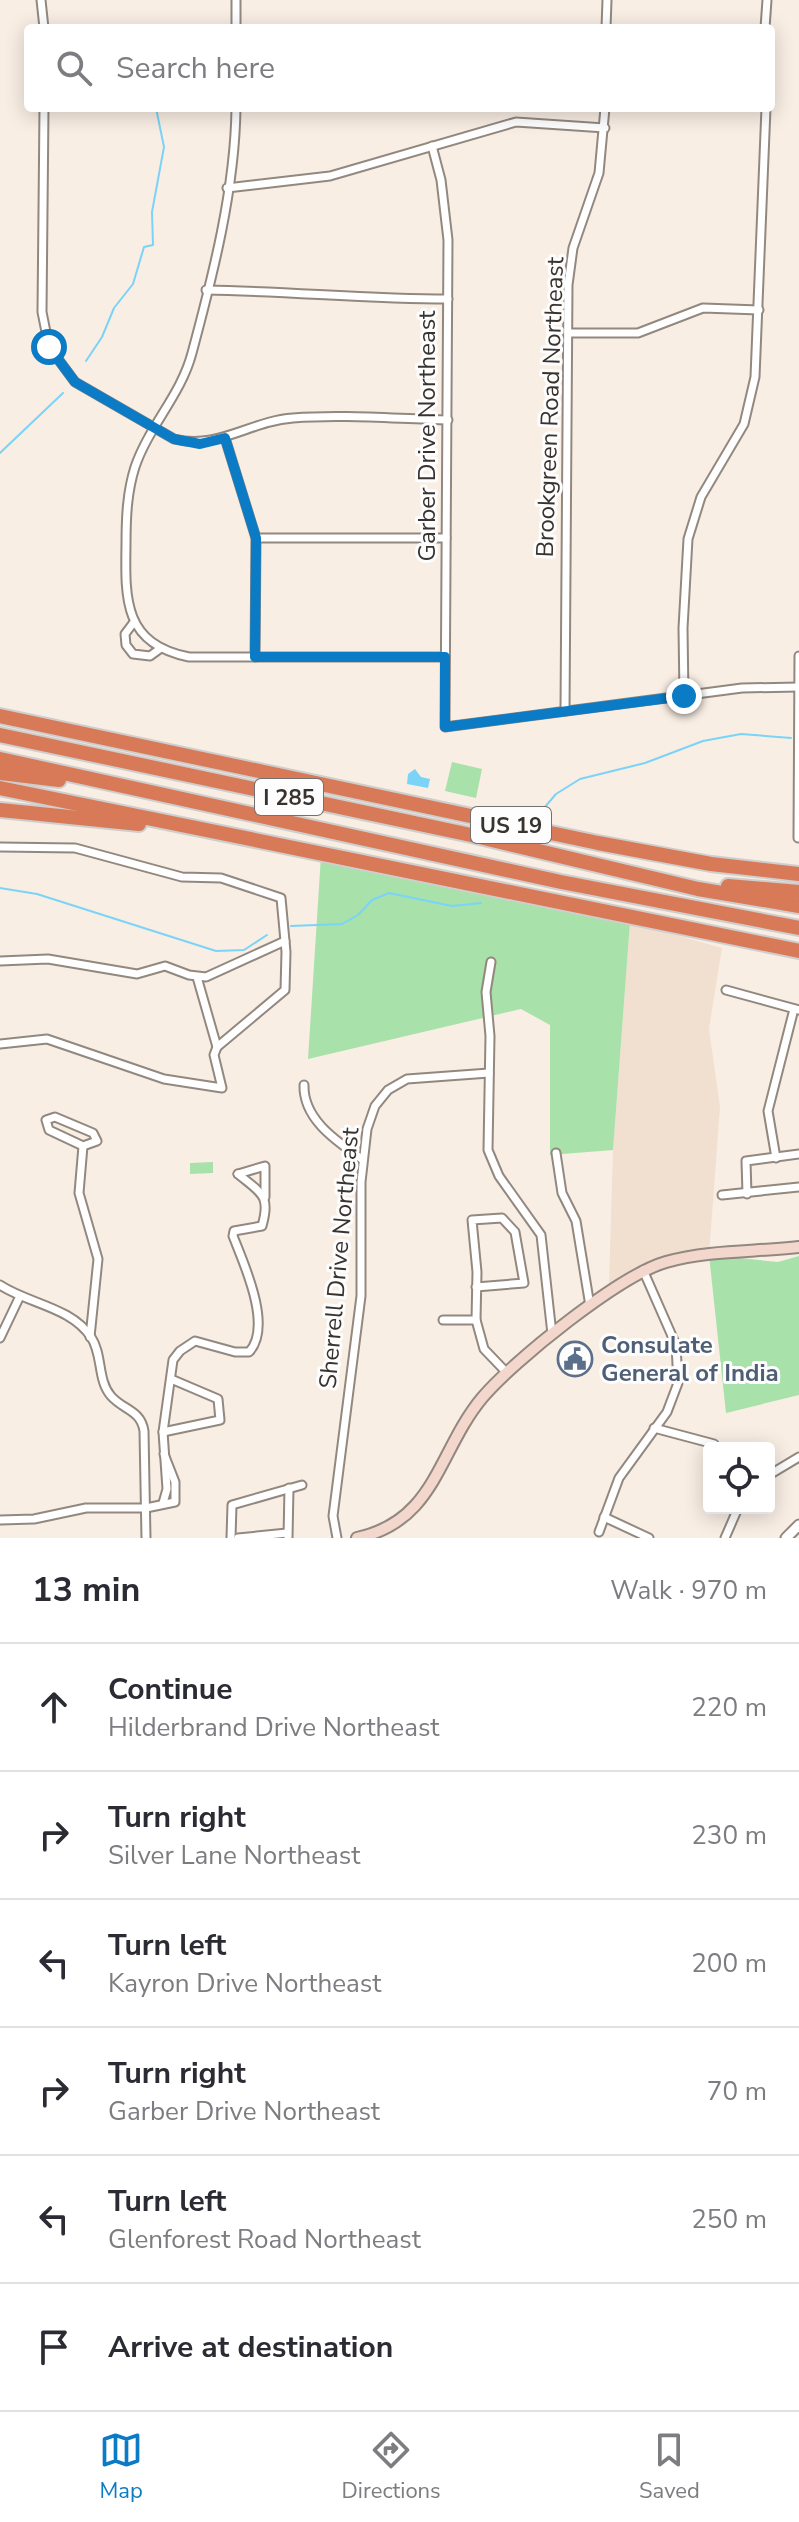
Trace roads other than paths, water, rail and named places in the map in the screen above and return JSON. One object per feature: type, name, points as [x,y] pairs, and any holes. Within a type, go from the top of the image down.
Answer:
[{"type":"highway","name":"US 19","points":[[0,716],[654,854],[799,874]]},
{"type":"highway","name":"I 285","points":[[0,735],[799,906]]},
{"type":"highway","name":"I 285","points":[[0,759],[561,882],[799,928]]},
{"type":"highway","points":[[0,773],[131,787]]},
{"type":"highway","points":[[0,788],[695,928],[799,954]]},
{"type":"highway","points":[[0,810],[211,829]]},
{"type":"highway","points":[[634,873],[799,892]]},
{"type":"main road","points":[[357,1538],[389,1526],[424,1497],[473,1409],[507,1373],[590,1306],[643,1270],[696,1255],[799,1247]]},
{"type":"street","points":[[41,0],[44,24]]},
{"type":"street","points":[[236,0],[236,24]]},
{"type":"street","points":[[606,24],[607,0]]},
{"type":"street","points":[[765,24],[767,0]]},
{"type":"street","points":[[44,112],[42,312],[49,347],[75,382],[155,428],[191,443],[225,438],[265,423],[292,418],[448,420]]},
{"type":"street","points":[[236,112],[227,188],[186,371],[136,465],[127,503],[126,592],[134,622],[161,648],[189,657],[445,657]]},
{"type":"street","name":"Brookgreen Road Northeast","points":[[565,711],[571,260],[599,173],[605,112]]},
{"type":"street","points":[[684,696],[683,628],[688,539],[701,497],[737,439],[749,409],[755,377],[766,112]]},
{"type":"street","points":[[227,188],[330,176],[516,122],[605,128]]},
{"type":"street","name":"Garber Drive Northeast","points":[[432,146],[447,213],[445,727],[565,711]]},
{"type":"street","points":[[206,290],[307,291],[377,299],[448,299]]},
{"type":"street","points":[[568,333],[638,333],[703,308],[759,310]]},
{"type":"street","points":[[225,438],[256,538],[255,657]]},
{"type":"street","points":[[256,538],[446,538]]},
{"type":"street","points":[[134,622],[125,634],[126,645],[133,654],[150,656],[161,648]]},
{"type":"street","points":[[798,838],[799,656]]},
{"type":"street","points":[[565,711],[742,688],[799,687]]},
{"type":"street","points":[[0,847],[75,848],[182,877],[221,878],[276,894],[283,903],[285,941],[285,990],[217,1047],[214,1055],[222,1088],[164,1079],[47,1039],[0,1044]]},
{"type":"street","points":[[0,961],[48,959],[137,974],[165,966],[197,977],[215,974],[285,941]]},
{"type":"street","points":[[491,962],[486,992],[488,1150],[499,1176],[541,1235],[552,1336]]},
{"type":"street","points":[[197,977],[217,1047]]},
{"type":"street","points":[[726,990],[796,1010],[768,1111],[776,1158]]},
{"type":"street","name":"Sherrell Drive Northeast","points":[[337,1538],[335,1503],[361,1296],[363,1160],[375,1106],[388,1090],[407,1079],[489,1073]]},
{"type":"street","points":[[304,1085],[308,1109],[342,1145],[363,1160]]},
{"type":"street","points":[[55,1117],[93,1133],[97,1141],[83,1146],[49,1130],[46,1120],[55,1117]]},
{"type":"street","points":[[83,1146],[79,1193],[98,1259],[90,1337],[107,1390],[118,1403],[137,1414],[143,1424],[146,1538]]},
{"type":"street","points":[[556,1153],[562,1193],[576,1221],[590,1306]]},
{"type":"street","points":[[747,1194],[746,1161],[799,1154]]},
{"type":"street","points":[[0,1520],[34,1519],[86,1508],[146,1508],[163,1503],[167,1489],[163,1432],[173,1360],[195,1341],[235,1352],[249,1352],[256,1344],[259,1331],[251,1283],[233,1236],[234,1231],[262,1226],[267,1209],[265,1166],[238,1174],[265,1197]]},
{"type":"street","points":[[722,1195],[799,1187]]},
{"type":"street","points":[[476,1287],[524,1283],[515,1232],[502,1218],[472,1220],[476,1320],[484,1349],[507,1373]]},
{"type":"street","points":[[599,1532],[628,1463],[674,1398],[680,1364],[673,1335],[643,1270]]},
{"type":"street","points":[[0,1285],[71,1317],[90,1337]]},
{"type":"street","points":[[0,1338],[20,1296]]},
{"type":"street","points":[[443,1320],[476,1320]]},
{"type":"street","points":[[163,1432],[220,1420],[218,1399],[171,1379]]},
{"type":"street","points":[[654,1428],[706,1442]]},
{"type":"street","points":[[775,1471],[799,1457]]},
{"type":"street","points":[[231,1538],[232,1505],[302,1485]]},
{"type":"street","points":[[238,1538],[287,1536],[289,1488]]},
{"type":"street","points":[[725,1538],[735,1514]]},
{"type":"street","points":[[604,1517],[649,1538]]},
{"type":"street","points":[[786,1538],[798,1527]]},
{"type":"water","points":[[415,769],[421,777],[430,779],[428,788],[407,784],[408,774]]},
{"type":"waterway","points":[[86,361],[102,337],[114,308],[133,284],[144,247],[153,245],[152,212],[164,147],[157,112]]},
{"type":"waterway","points":[[0,453],[63,393]]},
{"type":"waterway","points":[[539,814],[556,794],[580,779],[645,763],[703,741],[741,734],[791,738]]},
{"type":"waterway","points":[[0,888],[37,894],[216,951],[244,950],[267,935]]},
{"type":"waterway","points":[[291,926],[342,924],[358,915],[372,900],[389,893],[452,906],[481,903]]},
{"type":"place","name":"Consulate General of India","points":[[575,1359]]}]
